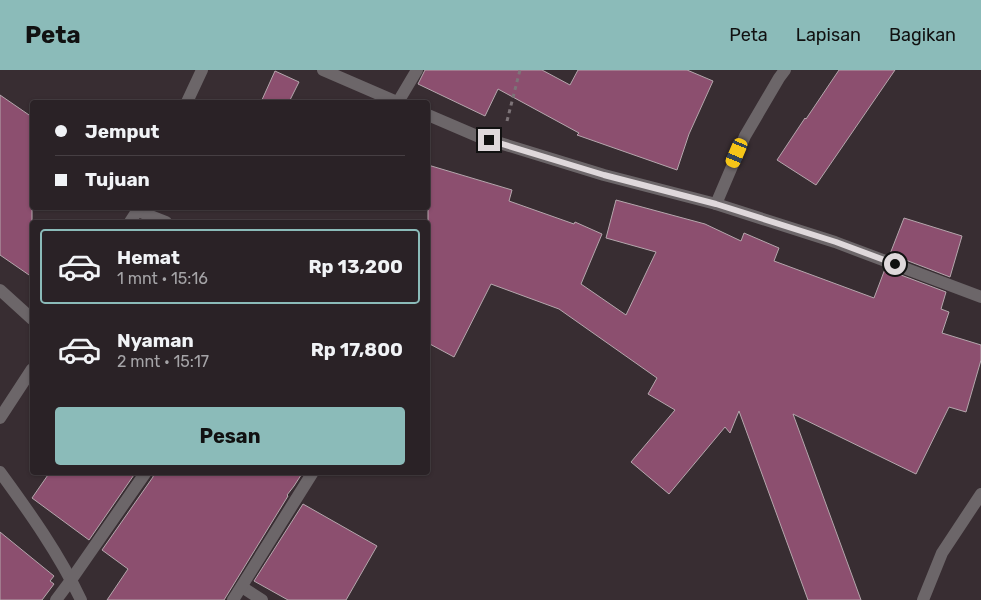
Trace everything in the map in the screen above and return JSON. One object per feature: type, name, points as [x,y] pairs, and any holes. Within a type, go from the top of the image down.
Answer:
[{"type":"street","points":[[188,100],[202,70]]},
{"type":"street","points":[[323,70],[392,100]]},
{"type":"street","points":[[398,100],[417,70]]},
{"type":"street","points":[[716,204],[744,136],[785,70]]},
{"type":"street","points":[[430,117],[501,144],[604,175],[716,204],[836,242],[981,297]]},
{"type":"street","points":[[141,210],[162,220]]},
{"type":"street","points":[[0,290],[30,317]]},
{"type":"street","points":[[0,418],[30,372]]},
{"type":"street","points":[[0,472],[56,553],[81,600]]},
{"type":"street","points":[[56,600],[72,580],[144,475]]},
{"type":"street","points":[[233,600],[311,475]]},
{"type":"street","points":[[923,600],[942,553],[981,494]]},
{"type":"street","points":[[242,587],[262,600]]},
{"type":"path","points":[[501,144],[520,70]]},
{"type":"building","points":[[425,70],[542,70],[570,85],[578,70],[687,70],[713,81],[689,134],[677,170],[577,135],[579,133],[498,89],[485,116],[418,84]]},
{"type":"building","points":[[839,70],[895,70],[816,185],[777,160]]},
{"type":"building","points":[[275,71],[299,82],[290,100],[262,100]]},
{"type":"building","points":[[0,95],[30,116],[30,210],[32,210],[32,220],[30,220],[30,276],[0,255]]},
{"type":"building","points":[[430,166],[512,190],[509,201],[574,224],[575,222],[602,234],[581,284],[626,315],[656,252],[606,238],[616,200],[705,224],[741,241],[744,233],[779,248],[774,261],[874,298],[885,269],[946,292],[941,309],[949,312],[942,333],[981,345],[981,360],[966,412],[949,407],[916,474],[793,414],[861,600],[808,600],[739,411],[730,433],[725,427],[669,494],[631,462],[675,410],[648,394],[657,378],[559,309],[491,284],[454,357],[430,344],[430,220],[428,220],[428,210],[430,210]]},
{"type":"building","points":[[904,218],[962,236],[950,277],[890,254]]},
{"type":"building","points":[[48,475],[134,475],[89,540],[32,498]]},
{"type":"building","points":[[153,475],[301,475],[224,600],[107,600],[128,569],[102,550]]},
{"type":"building","points":[[303,504],[377,546],[346,600],[288,600],[254,581]]},
{"type":"building","points":[[0,532],[54,576],[50,581],[54,584],[42,600],[0,600]]},
{"type":"route","points":[[489,140],[604,175],[716,204],[836,242],[895,264]]}]
